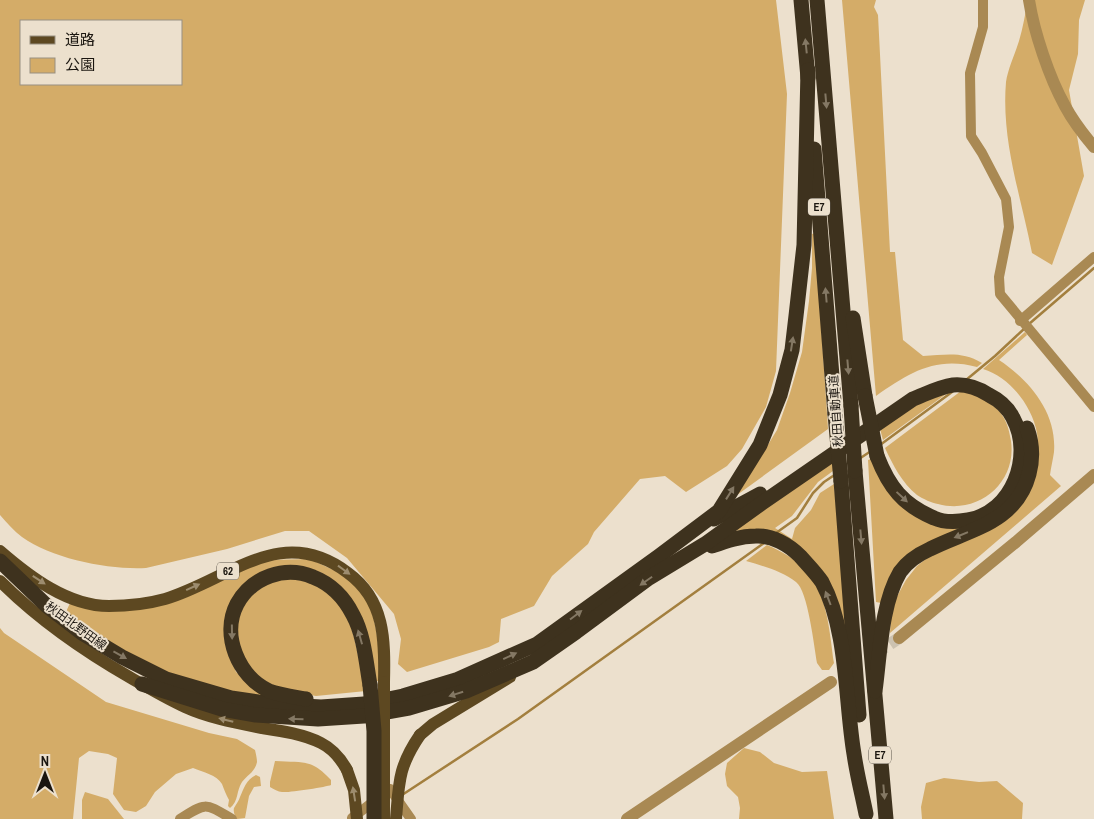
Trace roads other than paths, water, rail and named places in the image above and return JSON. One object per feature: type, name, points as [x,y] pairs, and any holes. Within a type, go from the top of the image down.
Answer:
[{"type":"highway","name":"秋田自動車道","points":[[801,0],[836,414],[866,817]]},
{"type":"highway","name":"秋田自動車道","points":[[817,0],[886,819]]},
{"type":"highway","points":[[0,560],[47,606],[82,633],[122,657],[166,679],[231,698],[321,707],[364,704],[403,696],[456,680],[537,644],[718,511],[760,445],[780,395],[792,350],[804,245],[808,70]]},
{"type":"highway","points":[[142,684],[222,709],[274,717],[318,719],[364,716],[409,708],[466,691],[533,662],[649,578],[705,544],[770,497],[913,399],[938,388],[953,385],[966,386],[983,391],[1000,401],[1013,418],[1020,440],[1020,464],[1010,492],[995,510],[977,519],[956,522],[938,520],[920,512],[898,496],[884,474],[877,456],[865,396],[834,193]]},
{"type":"highway","points":[[697,528],[755,498],[893,402],[926,384],[950,377],[972,378],[988,382],[1010,399],[1023,416],[1031,438],[1031,465],[1027,480],[1018,499],[1005,513],[983,527],[917,556],[901,571],[890,595],[883,622],[874,691]]},
{"type":"highway","points":[[687,555],[736,537],[758,535],[791,548],[822,582],[841,645],[854,754],[866,817]]},
{"type":"highway","points":[[364,704],[303,698],[270,691],[260,685],[239,663],[232,646],[232,621],[238,603],[260,580],[275,573],[301,572],[326,582],[342,598],[354,616],[362,644],[377,683],[374,731],[374,819]]},
{"type":"main road","name":"62","points":[[0,551],[20,568],[51,588],[80,602],[108,606],[143,604],[167,598],[250,561],[278,553],[304,553],[323,558],[338,565],[354,577],[369,593],[380,616],[384,648],[377,683],[384,819]]},
{"type":"main road","name":"秋田北野田線","points":[[0,581],[39,616],[93,656],[186,708],[223,720],[296,734],[321,743],[333,751],[347,770],[354,790],[357,819]]},
{"type":"main road","points":[[396,819],[399,779],[402,766],[408,753],[420,736],[433,724],[499,685],[533,662]]},
{"type":"street","points":[[983,0],[983,27],[970,73],[971,136],[1006,199],[1009,227],[999,277],[1000,294],[1020,321],[1094,407]]},
{"type":"street","points":[[1029,0],[1042,51],[1064,106],[1094,147]]},
{"type":"street","points":[[1020,321],[1094,257]]},
{"type":"street","points":[[899,638],[1094,475]]},
{"type":"street","points":[[627,819],[831,682]]},
{"type":"street","points":[[352,819],[390,789],[411,819]]},
{"type":"street","points":[[180,819],[199,806],[209,806],[232,819]]},
{"type":"waterway","points":[[1029,324],[1094,268]]},
{"type":"waterway","points":[[966,380],[1025,328]]},
{"type":"waterway","points":[[880,445],[952,392]]},
{"type":"waterway","points":[[859,459],[871,451]]},
{"type":"waterway","points":[[776,533],[797,518],[813,493],[836,474]]},
{"type":"waterway","points":[[402,795],[518,719],[764,543]]},
{"type":"tunnel","points":[[875,654],[899,638]]}]
